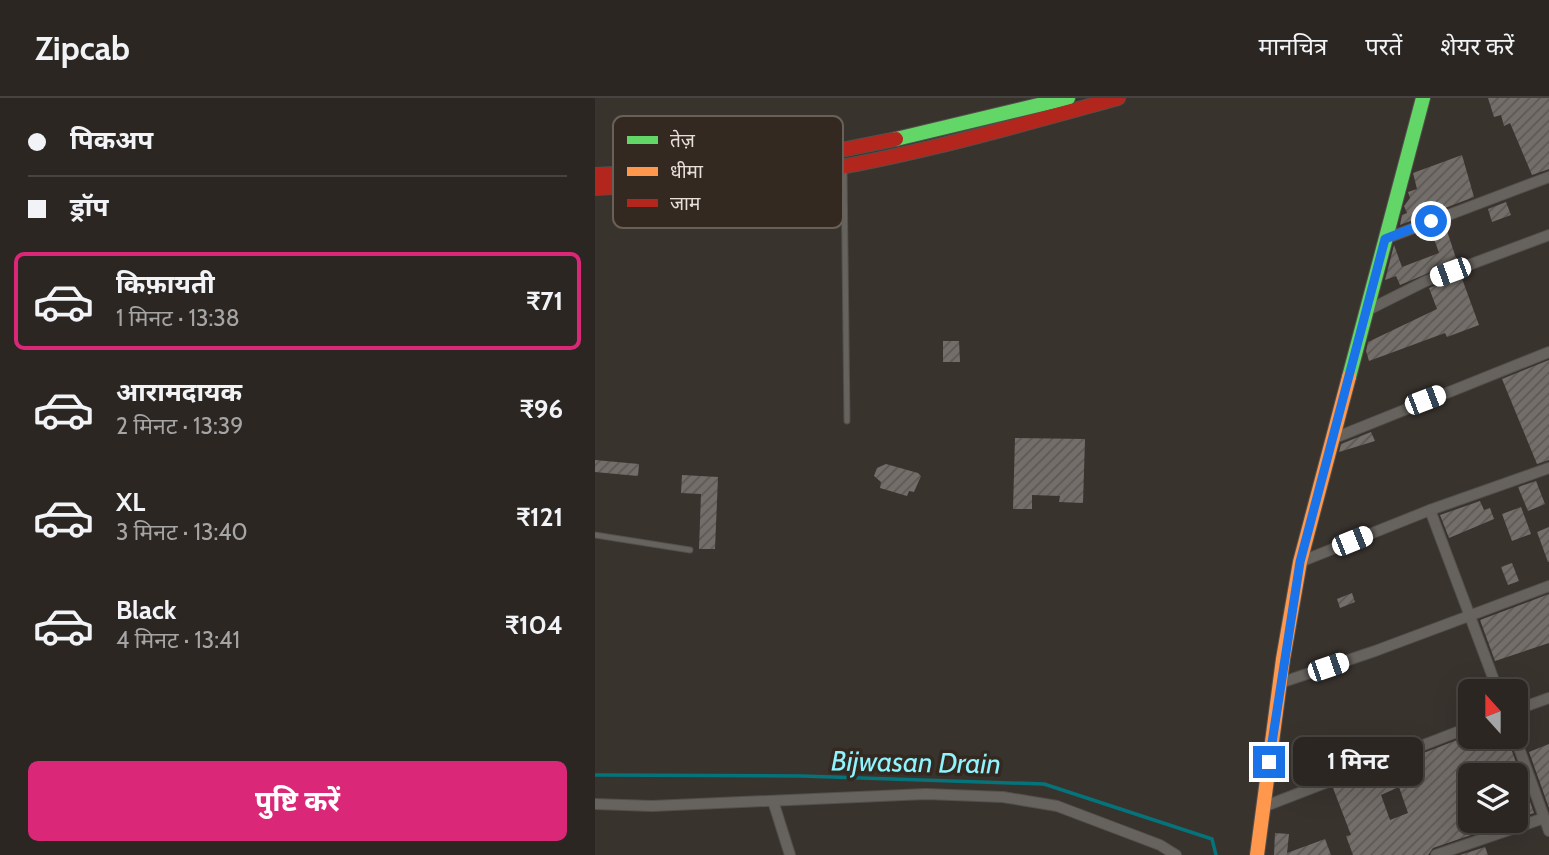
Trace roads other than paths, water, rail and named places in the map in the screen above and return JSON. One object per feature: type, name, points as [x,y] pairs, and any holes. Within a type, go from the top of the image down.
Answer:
[{"type":"main road","points":[[843,150],[1068,98]]},
{"type":"main road","points":[[844,166],[1026,124],[1118,98]]},
{"type":"main road","points":[[1257,855],[1280,683],[1300,562],[1423,98]]},
{"type":"main road","points":[[595,175],[613,174]]},
{"type":"main road","points":[[595,188],[613,187]]},
{"type":"street","points":[[1385,239],[1549,177]]},
{"type":"street","points":[[1366,311],[1426,281],[1549,235]]},
{"type":"street","points":[[1332,439],[1549,352]]},
{"type":"street","points":[[1300,562],[1430,510],[1549,468]]},
{"type":"street","points":[[1430,510],[1493,679]]},
{"type":"street","points":[[1280,683],[1375,651],[1549,586]]},
{"type":"street","points":[[1528,705],[1549,698]]},
{"type":"street","points":[[1263,807],[1458,732]]},
{"type":"street","points":[[1519,749],[1549,831]]},
{"type":"street","points":[[595,804],[652,806],[926,794],[1003,797],[1057,806],[1160,845],[1176,855]]},
{"type":"street","points":[[773,801],[790,855]]},
{"type":"street","points":[[1436,855],[1544,818]]},
{"type":"lane","points":[[844,166],[847,421]]},
{"type":"lane","points":[[595,535],[690,550]]},
{"type":"waterway","name":"Bijwasan Drain","points":[[595,775],[802,776],[1044,784],[1212,839],[1216,855]]}]
